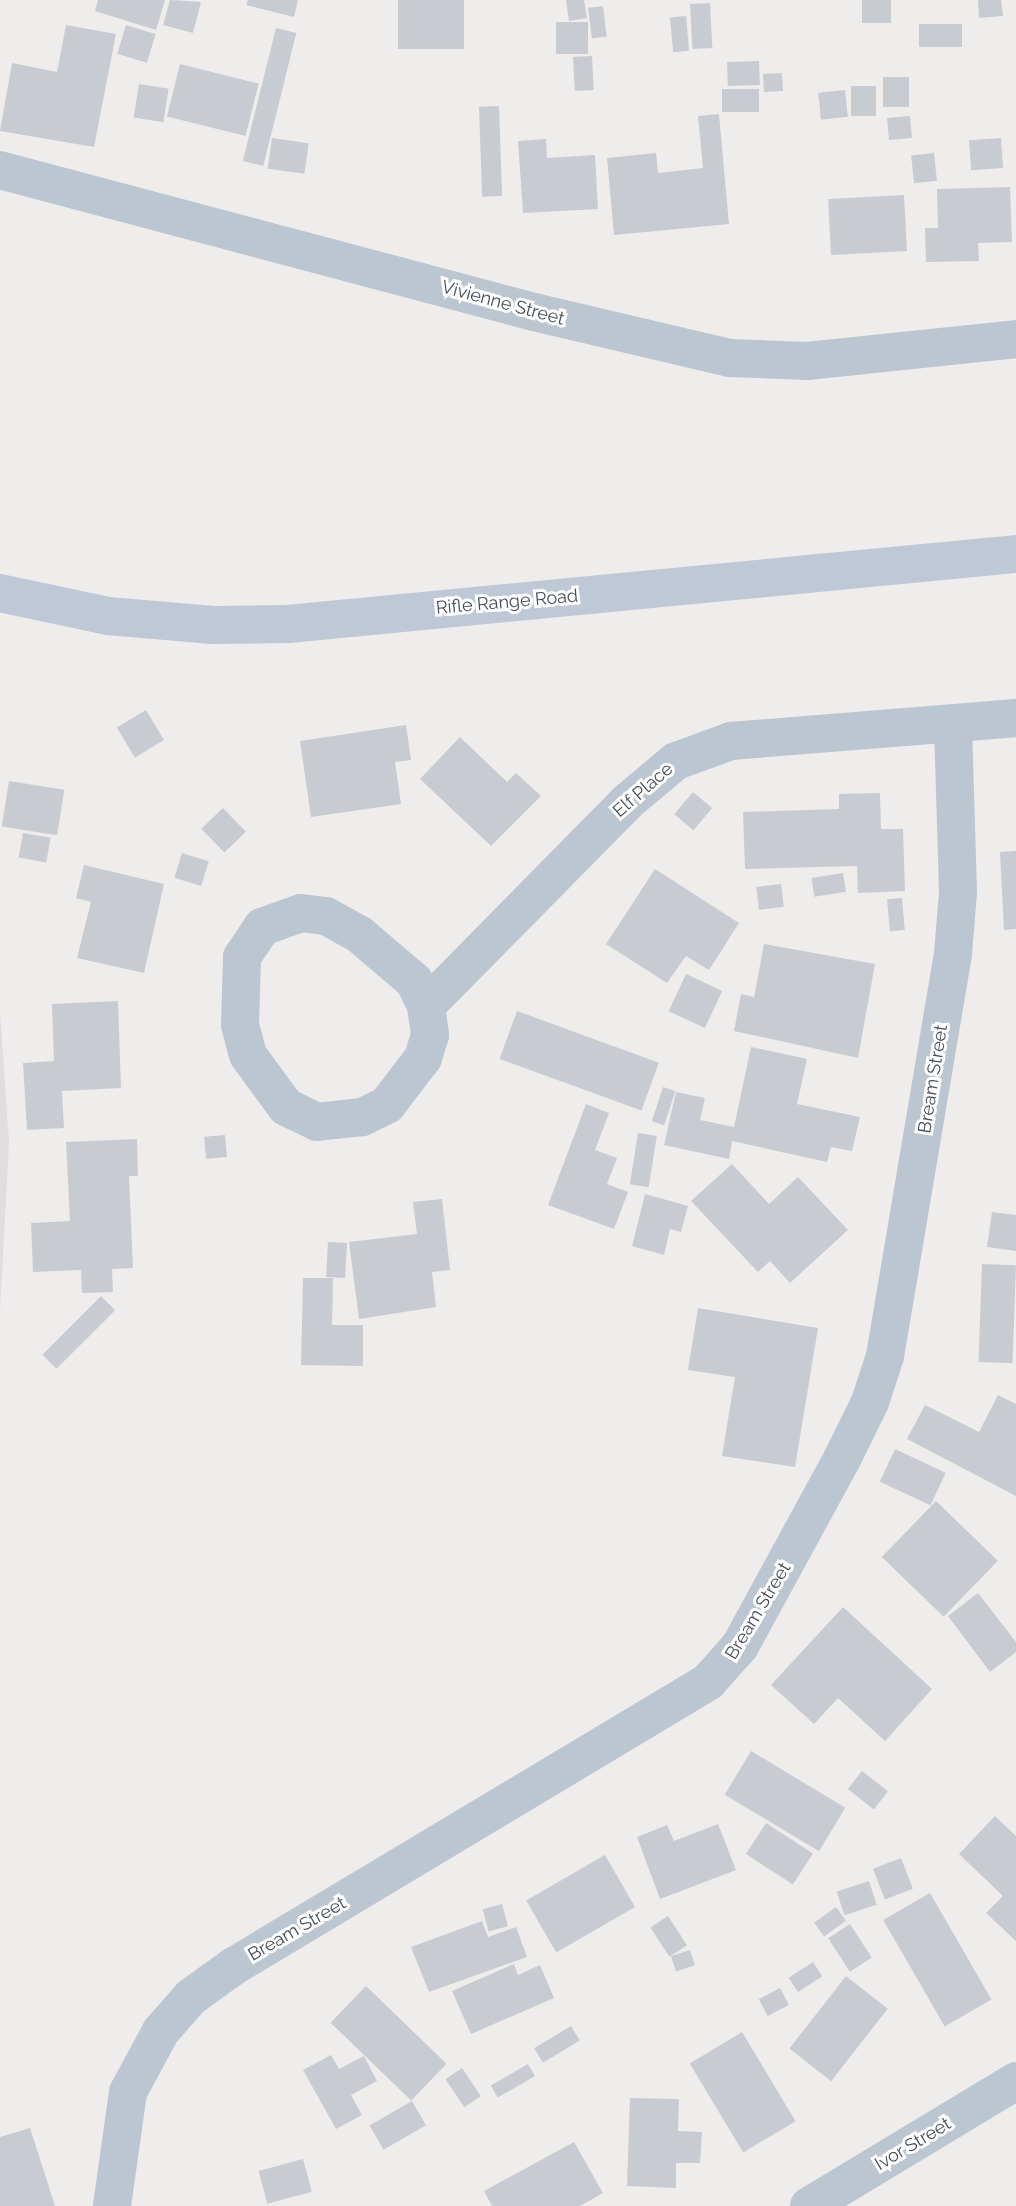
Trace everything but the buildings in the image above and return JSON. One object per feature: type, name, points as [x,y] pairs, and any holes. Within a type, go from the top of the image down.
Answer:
[{"type":"main road","name":"Rifle Range Road","points":[[0,593],[108,616],[213,625],[288,624],[1016,554]]},
{"type":"street","name":"Vivienne Street","points":[[0,170],[534,312],[730,358],[807,360],[1016,339]]},
{"type":"street","name":"Elf Place","points":[[426,1006],[627,802],[676,761],[731,741],[1016,719]]},
{"type":"street","name":"Bream Street","points":[[113,2206],[128,2092],[161,2031],[191,1997],[234,1966],[708,1682],[740,1646],[842,1459],[870,1402],[885,1356],[953,954],[958,892],[953,724]]},
{"type":"street","points":[[326,916],[389,957],[414,981],[426,1006],[430,1035],[423,1058],[387,1105],[362,1117],[317,1122],[286,1107],[248,1055],[240,1025],[242,957],[262,927],[279,918],[326,916]]},
{"type":"street","name":"Ivor Street","points":[[809,2206],[1016,2081]]},
{"type":"shaded area","points":[[0,1011],[9,1142],[0,1312]]}]
